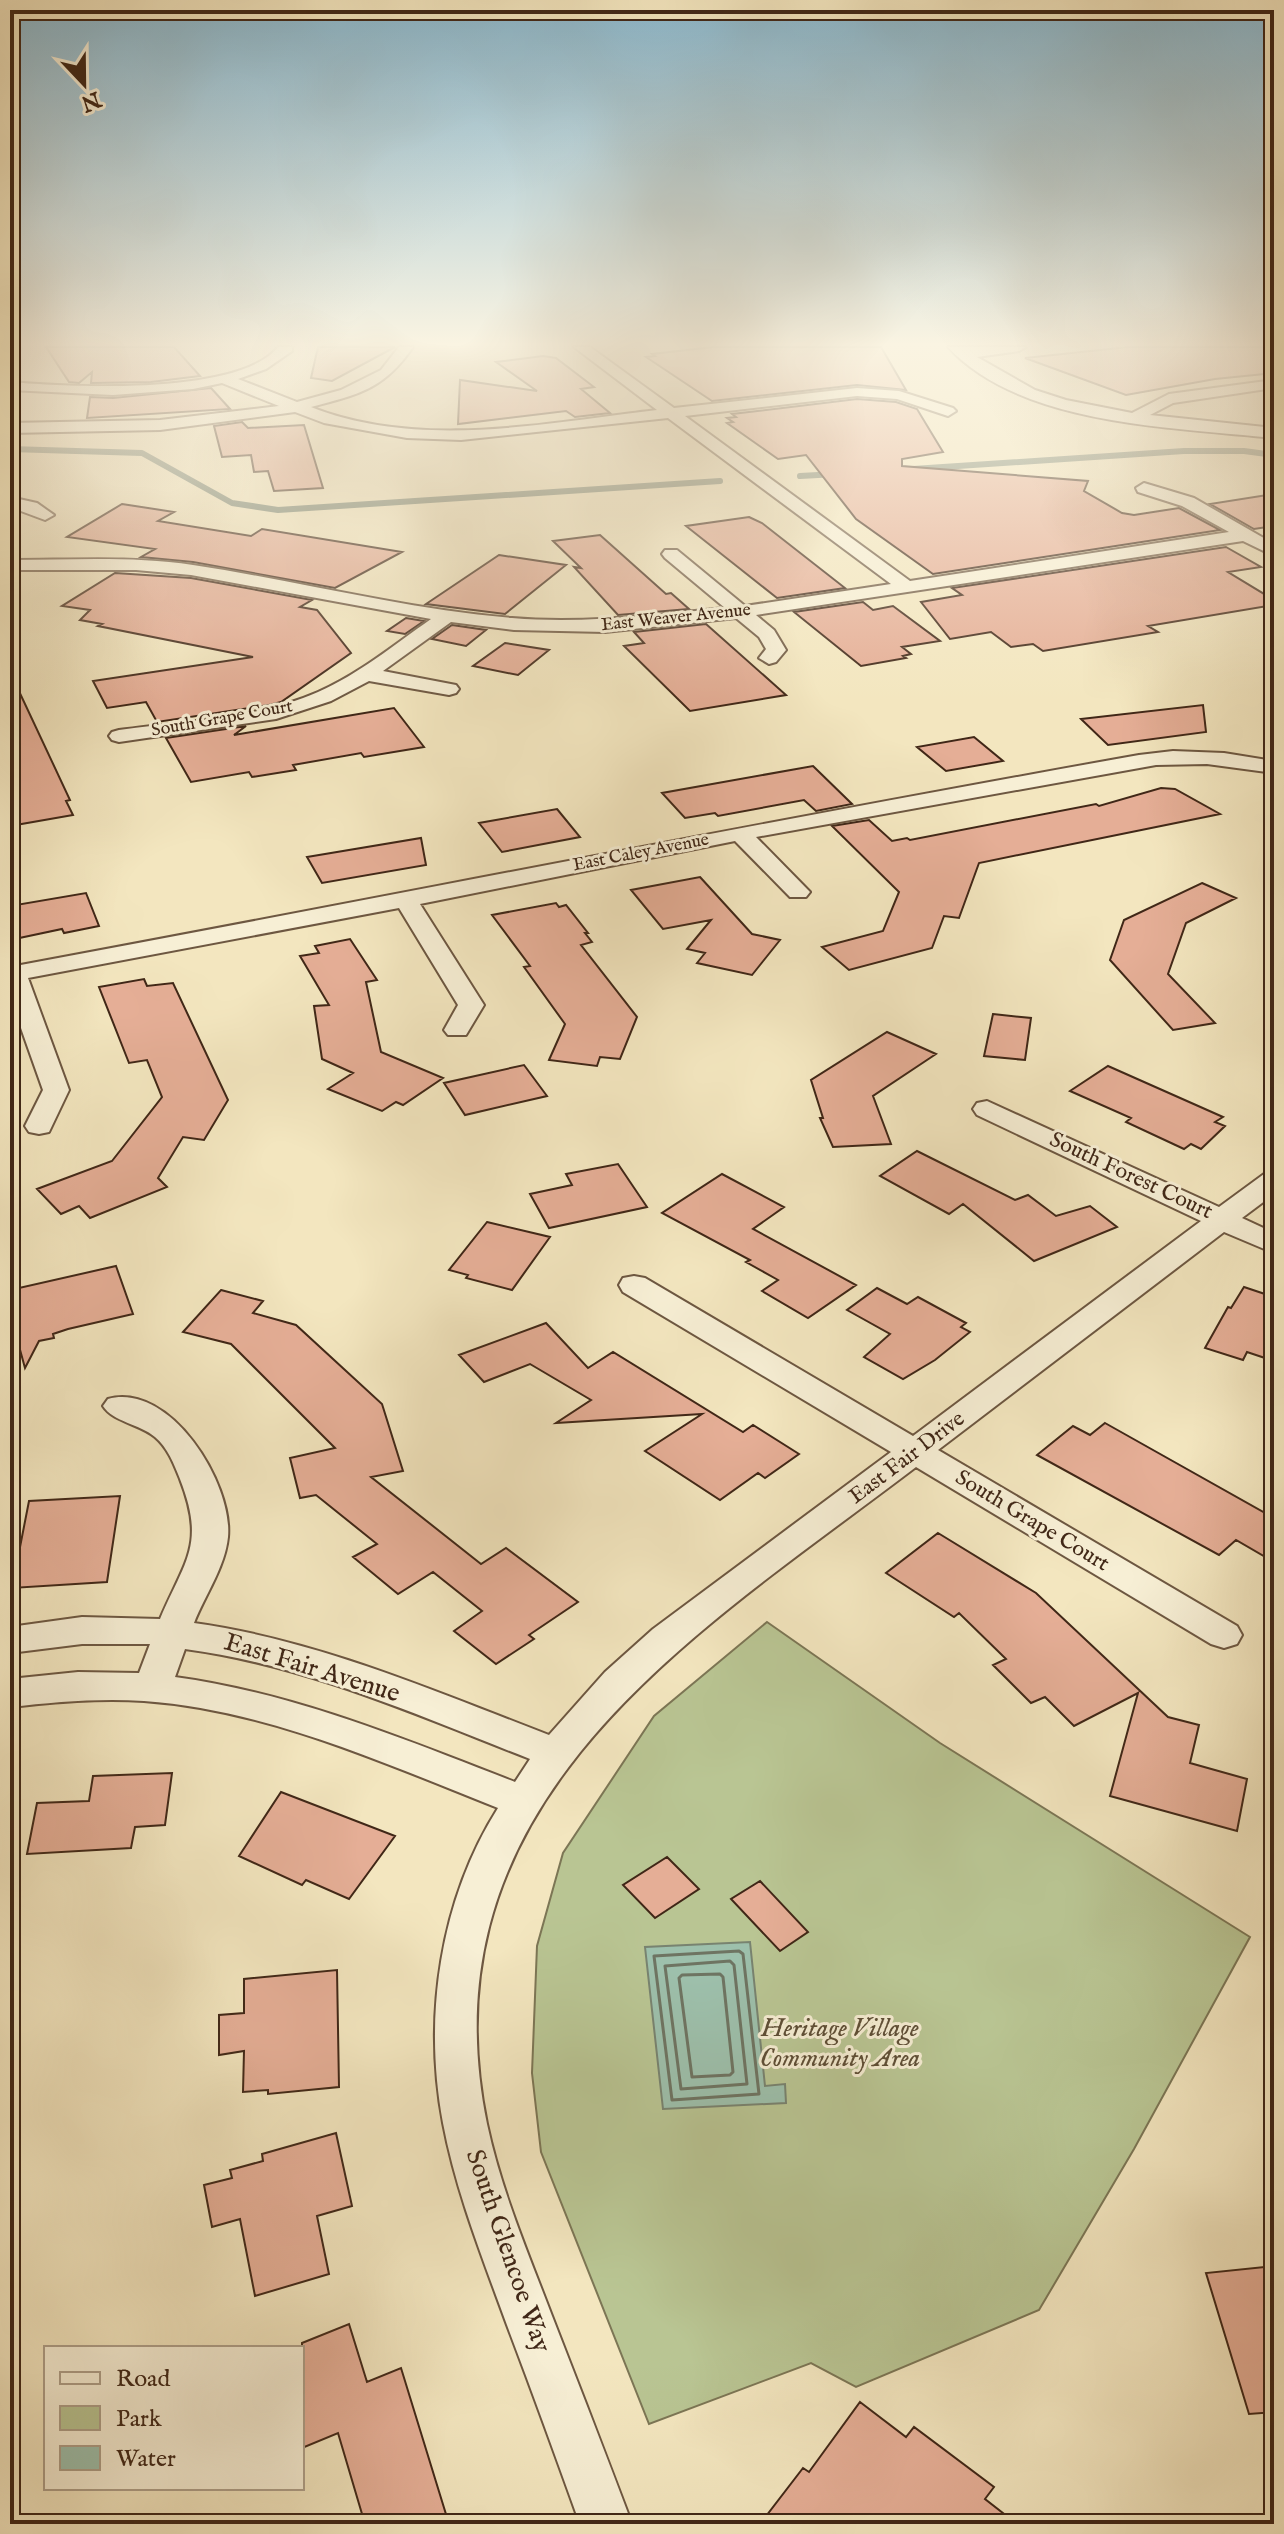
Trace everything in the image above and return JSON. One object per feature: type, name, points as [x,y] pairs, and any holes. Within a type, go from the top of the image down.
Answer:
[{"type":"street","points":[[740,465],[907,587]]},
{"type":"street","points":[[1144,488],[1188,502],[1274,551]]},
{"type":"street","points":[[10,502],[31,507],[45,515]]},
{"type":"street","name":"East Weaver Avenue","points":[[10,565],[122,564],[191,570],[447,616],[514,624],[605,626],[741,612],[1246,535]]},
{"type":"street","points":[[671,554],[774,643],[776,650],[769,658]]},
{"type":"street","name":"South Grape Court","points":[[119,736],[289,708],[322,698],[365,674],[447,616]]},
{"type":"street","points":[[365,674],[449,689]]},
{"type":"street","name":"East Caley Avenue","points":[[12,974],[740,833],[1167,757],[1218,759],[1274,767]]},
{"type":"street","points":[[740,833],[798,892]]},
{"type":"street","points":[[406,900],[471,1005],[457,1030]]},
{"type":"street","points":[[12,974],[56,1090],[39,1126]]},
{"type":"street","name":"South Forest Court","points":[[987,1109],[1274,1244]]},
{"type":"street","name":"East Fair Drive","points":[[556,1753],[587,1713],[622,1676],[666,1638],[917,1452],[1274,1180]]},
{"type":"street","name":"South Grape Court","points":[[634,1285],[1224,1635]]},
{"type":"street","points":[[119,1406],[152,1418],[173,1432],[205,1499],[211,1531],[203,1567],[152,1688]]},
{"type":"street","name":"East Fair Avenue","points":[[10,1640],[123,1628],[229,1639],[290,1656],[556,1753]]},
{"type":"street","points":[[10,1693],[96,1684],[203,1692],[265,1706],[520,1800]]},
{"type":"street","name":"South Glencoe Way","points":[[556,1753],[520,1800],[495,1850],[461,1957],[456,2012],[457,2068],[468,2132],[485,2199],[606,2524]]},
{"type":"green space","name":"Heritage Village Community Area","points":[[767,1622],[940,1743],[1250,1937],[1134,2149],[1039,2310],[856,2387],[811,2363],[649,2424],[541,2152],[532,2073],[537,1946],[563,1853],[654,1716]]},
{"type":"water","points":[[750,1942],[765,2086],[785,2084],[786,2103],[663,2109],[645,1947]]},
{"type":"building","points":[[253,465],[316,465],[323,488],[274,491],[268,471],[254,472]]},
{"type":"building","points":[[814,465],[902,465],[1088,481],[1084,491],[1122,513],[1134,515],[1179,508],[1220,530],[933,574],[856,519]]},
{"type":"building","points":[[1274,494],[1274,526],[1254,529],[1210,504]]},
{"type":"building","points":[[122,504],[174,512],[158,521],[251,536],[262,529],[402,552],[335,588],[193,562],[141,557],[155,549],[67,537]]},
{"type":"building","points":[[749,517],[762,523],[845,588],[777,598],[686,526]]},
{"type":"building","points":[[600,535],[666,594],[671,593],[689,609],[618,615],[574,567],[581,568],[553,541]]},
{"type":"building","points":[[1226,547],[1261,567],[1228,572],[1274,600],[1274,605],[1148,626],[1158,632],[1043,651],[1033,644],[1011,647],[991,632],[950,639],[921,602],[962,595],[952,588]]},
{"type":"building","points":[[499,555],[566,565],[505,614],[426,604]]},
{"type":"building","points":[[115,573],[191,578],[312,600],[300,607],[317,610],[351,653],[281,702],[269,705],[157,722],[146,702],[107,708],[93,681],[253,657],[98,626],[102,624],[80,620],[90,610],[62,606]]},
{"type":"building","points":[[863,602],[873,610],[893,606],[940,641],[902,647],[911,654],[903,656],[906,658],[861,666],[794,612]]},
{"type":"building","points":[[406,618],[424,621],[405,634],[387,631]]},
{"type":"building","points":[[706,624],[786,695],[690,711],[624,646],[644,643],[634,632]]},
{"type":"building","points":[[452,625],[486,630],[466,646],[432,639]]},
{"type":"building","points":[[505,643],[549,650],[518,675],[473,666]]},
{"type":"building","points":[[10,672],[70,800],[66,801],[73,815],[10,826]]},
{"type":"building","points":[[1203,705],[1206,732],[1108,745],[1081,719]]},
{"type":"building","points":[[394,708],[424,747],[364,757],[361,753],[293,765],[296,770],[252,777],[249,772],[191,782],[166,738],[246,726],[234,735]]},
{"type":"building","points":[[974,737],[1003,761],[946,771],[917,747]]},
{"type":"building","points":[[813,766],[852,804],[816,811],[804,800],[718,816],[715,813],[685,818],[662,793]]},
{"type":"building","points":[[1161,788],[1175,789],[1220,814],[979,863],[959,918],[944,916],[932,948],[849,970],[822,947],[883,931],[899,892],[832,826],[869,820],[892,841],[910,840],[1096,804],[1099,806]]},
{"type":"building","points":[[557,809],[580,837],[502,852],[479,823]]},
{"type":"building","points":[[421,838],[426,865],[322,883],[307,857]]},
{"type":"building","points":[[700,877],[752,934],[780,940],[752,975],[697,963],[705,953],[687,949],[711,920],[663,929],[631,890]]},
{"type":"building","points":[[1202,883],[1236,898],[1186,923],[1168,974],[1215,1023],[1173,1030],[1110,960],[1124,920]]},
{"type":"building","points":[[86,893],[99,926],[64,933],[62,929],[10,940],[10,906]]},
{"type":"building","points":[[556,903],[559,907],[566,905],[588,933],[585,933],[592,942],[581,945],[637,1017],[620,1059],[600,1057],[597,1066],[549,1060],[565,1024],[524,967],[530,966],[492,915]]},
{"type":"building","points":[[350,939],[377,980],[366,982],[381,1052],[443,1078],[403,1105],[396,1102],[382,1111],[328,1089],[353,1073],[322,1059],[314,1006],[329,1005],[300,956],[319,953],[315,946]]},
{"type":"building","points":[[144,979],[147,986],[173,983],[228,1100],[204,1140],[183,1137],[158,1178],[167,1187],[90,1218],[79,1206],[61,1214],[37,1189],[112,1161],[162,1097],[147,1060],[129,1063],[99,987]]},
{"type":"building","points":[[993,1014],[1031,1018],[1025,1060],[984,1056]]},
{"type":"building","points":[[887,1032],[936,1054],[873,1096],[891,1144],[833,1147],[820,1118],[823,1118],[811,1080]]},
{"type":"building","points":[[524,1065],[547,1096],[465,1115],[444,1083]]},
{"type":"building","points":[[1108,1066],[1223,1117],[1215,1122],[1225,1126],[1201,1149],[1191,1144],[1184,1149],[1126,1122],[1131,1118],[1070,1091]]},
{"type":"building","points":[[917,1151],[1015,1200],[1028,1195],[1056,1216],[1090,1206],[1117,1227],[1034,1261],[963,1204],[949,1214],[880,1176]]},
{"type":"building","points":[[618,1164],[647,1207],[549,1228],[530,1194],[572,1185],[566,1174]]},
{"type":"building","points":[[722,1174],[784,1207],[753,1229],[856,1285],[808,1318],[762,1291],[778,1280],[746,1262],[750,1260],[662,1213]]},
{"type":"building","points":[[487,1222],[550,1237],[512,1290],[466,1278],[468,1275],[449,1270]]},
{"type":"building","points":[[116,1266],[133,1314],[68,1329],[53,1334],[54,1338],[39,1341],[25,1368],[10,1313],[10,1290]]},
{"type":"building","points":[[1244,1287],[1274,1297],[1274,1361],[1247,1352],[1243,1360],[1205,1348],[1228,1307],[1231,1308]]},
{"type":"building","points":[[877,1288],[907,1304],[918,1297],[966,1323],[961,1327],[970,1332],[935,1360],[903,1379],[864,1357],[890,1334],[847,1310]]},
{"type":"building","points":[[221,1290],[263,1301],[253,1313],[296,1325],[382,1404],[403,1471],[371,1477],[481,1564],[506,1548],[578,1602],[529,1635],[534,1639],[496,1664],[454,1631],[482,1611],[433,1572],[398,1594],[353,1557],[377,1544],[316,1495],[300,1498],[290,1458],[335,1448],[231,1344],[183,1332]]},
{"type":"building","points":[[546,1323],[588,1368],[613,1352],[743,1432],[753,1425],[799,1454],[765,1478],[758,1473],[720,1500],[645,1451],[702,1414],[556,1423],[591,1400],[530,1364],[484,1382],[459,1355]]},
{"type":"building","points":[[1105,1423],[1274,1518],[1274,1562],[1236,1540],[1219,1555],[1037,1455],[1073,1426],[1090,1435]]},
{"type":"building","points":[[120,1496],[107,1582],[12,1588],[29,1501]]},
{"type":"building","points":[[938,1533],[1036,1593],[1168,1717],[1199,1725],[1190,1763],[1247,1779],[1237,1831],[1110,1796],[1138,1693],[1074,1726],[1045,1697],[1031,1703],[993,1665],[1006,1659],[959,1613],[954,1617],[886,1573]]},
{"type":"building","points":[[172,1773],[165,1825],[135,1827],[131,1848],[27,1854],[37,1803],[89,1801],[93,1776]]},
{"type":"building","points":[[281,1792],[395,1836],[349,1899],[306,1880],[302,1885],[239,1856]]},
{"type":"building","points":[[667,1857],[699,1889],[655,1918],[623,1885]]},
{"type":"building","points":[[760,1881],[808,1932],[780,1951],[731,1899]]},
{"type":"building","points":[[337,1970],[339,2087],[268,2094],[268,2090],[243,2092],[244,2051],[219,2055],[219,2015],[244,2013],[244,1979]]},
{"type":"building","points":[[336,2133],[352,2206],[317,2216],[329,2274],[255,2296],[240,2219],[212,2227],[204,2185],[232,2178],[230,2170],[263,2161],[262,2154]]},
{"type":"building","points":[[1274,2266],[1274,2412],[1249,2414],[1206,2273]]},
{"type":"building","points":[[349,2324],[367,2382],[401,2368],[449,2524],[365,2524],[338,2433],[304,2447],[302,2343]]},
{"type":"building","points":[[860,2402],[906,2437],[914,2427],[994,2487],[985,2499],[1017,2524],[760,2524],[803,2468],[809,2472]]},
{"type":"waterway","points":[[164,465],[232,503],[278,510],[720,481]]},
{"type":"waterway","points":[[913,469],[969,465]]},
{"type":"waterway","points":[[800,476],[836,474]]}]
